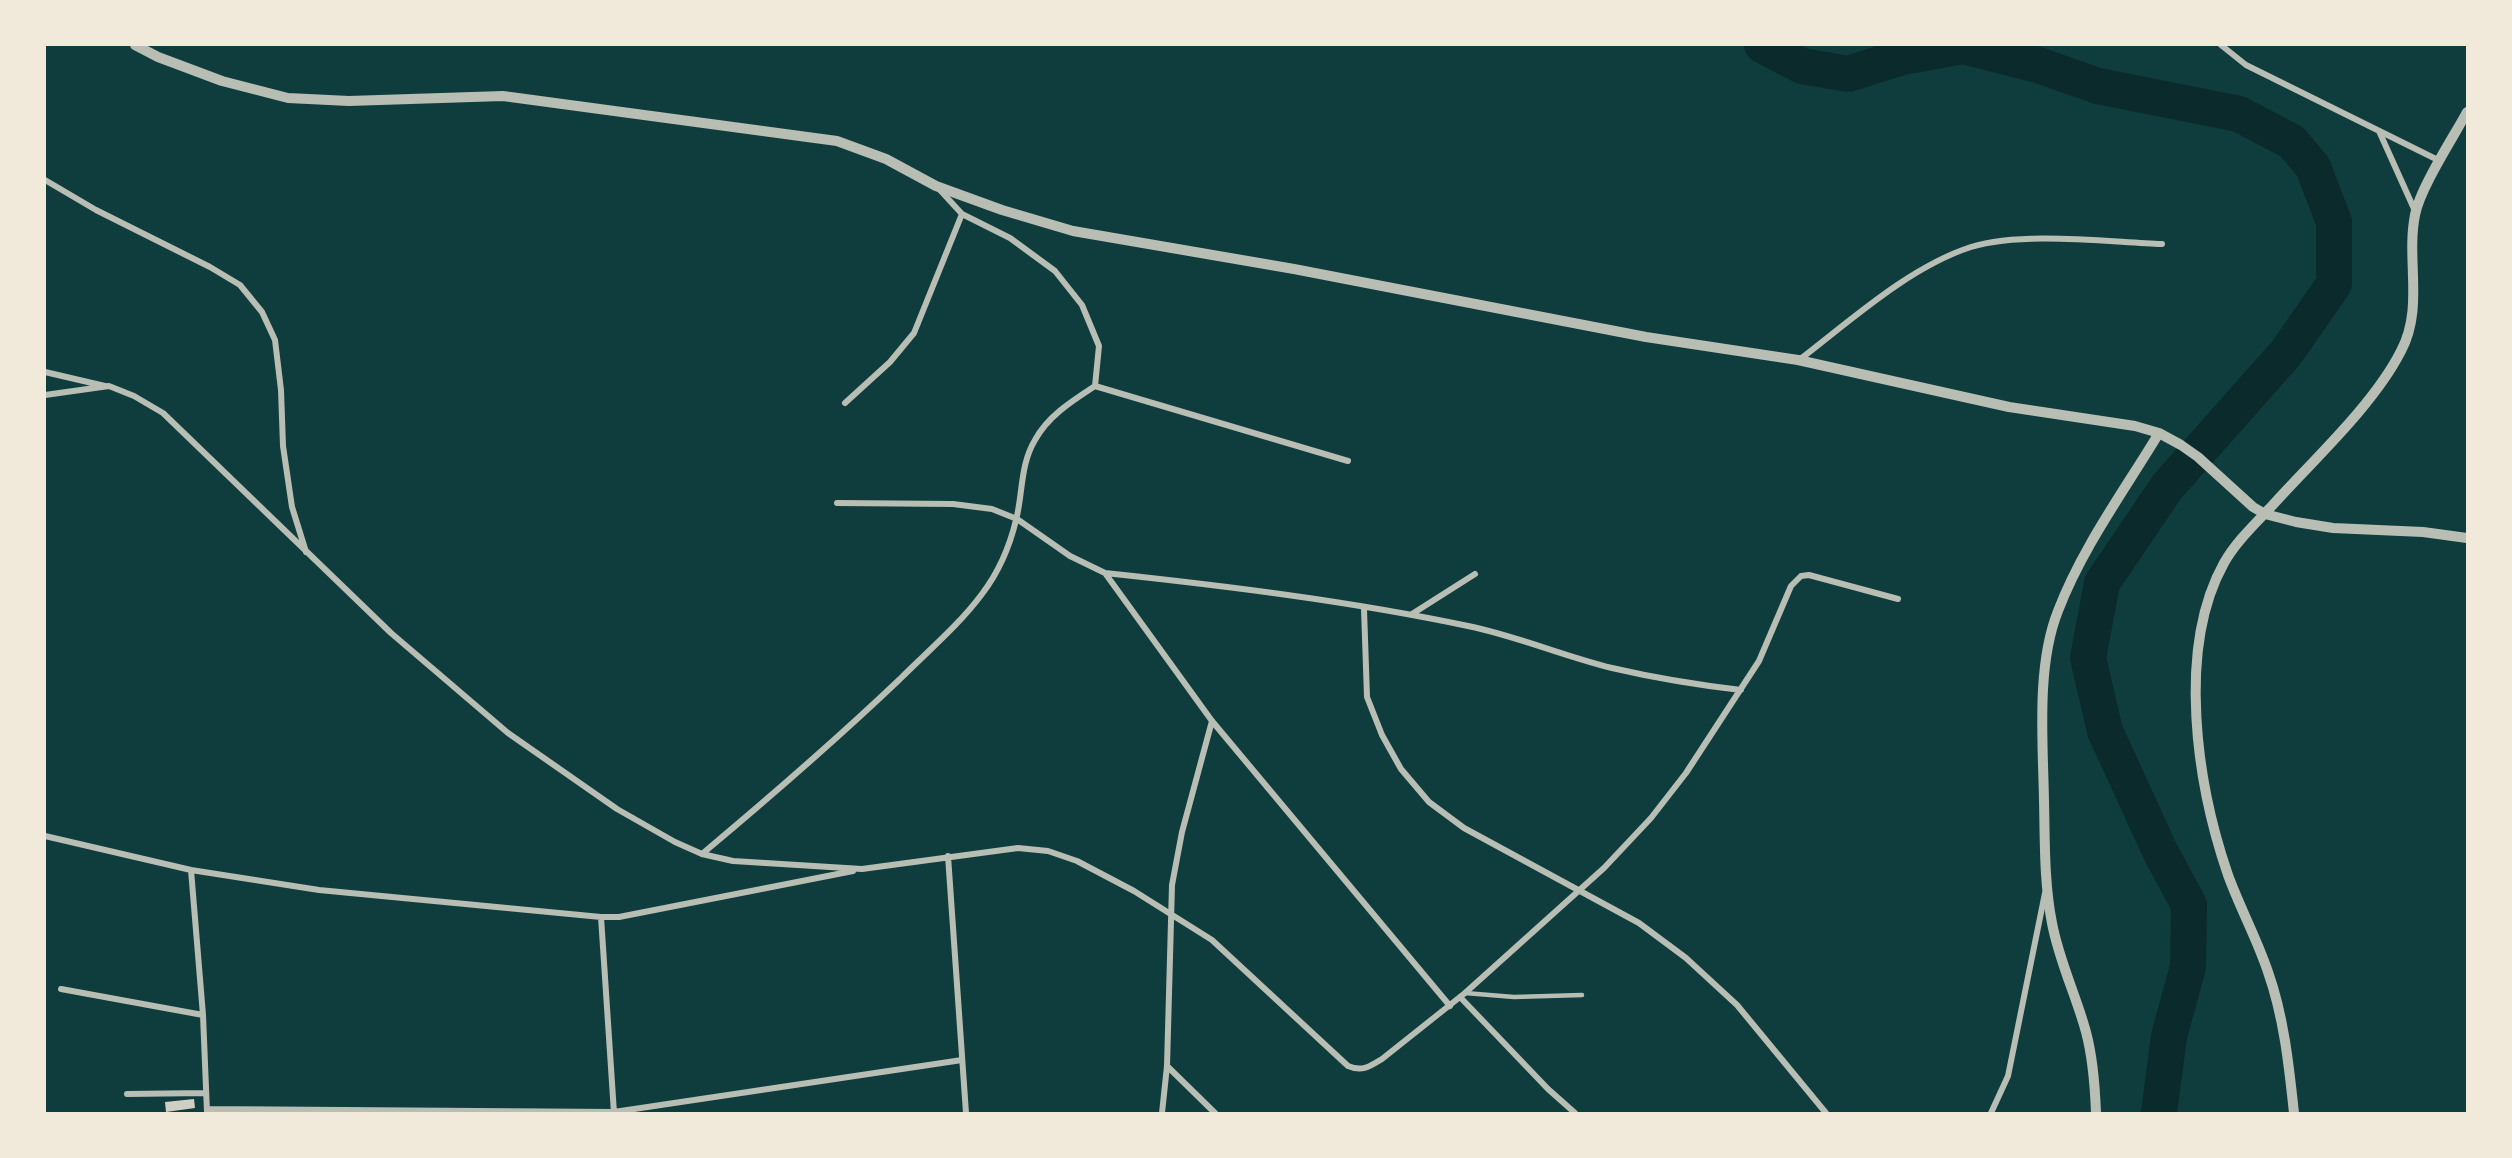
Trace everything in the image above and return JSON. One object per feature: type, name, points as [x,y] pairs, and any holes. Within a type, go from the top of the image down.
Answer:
[{"type":"street","points":[[135,45],[158,57],[222,81],[288,98],[349,101],[503,96],[837,141],[886,159],[936,186],[1002,210],[1073,231],[1294,269],[1646,337],[1798,360],[2009,407],[2135,426],[2159,433],[2198,457],[2245,500],[2265,514],[2333,528],[2423,532],[2467,538]]},
{"type":"street","points":[[2221,45],[2246,65],[2441,161]]},
{"type":"street","points":[[2294,1113],[2280,1014],[2268,972],[2228,876],[2211,820],[2199,765],[2197,676],[2201,624],[2211,589],[2226,560],[2363,405],[2392,369],[2404,346],[2412,320],[2414,293],[2412,232],[2415,212],[2467,112]]},
{"type":"street","points":[[2379,131],[2415,212]]},
{"type":"street","points":[[45,180],[96,210],[210,267],[240,285],[262,312],[275,340],[281,390],[283,446],[292,507],[306,553]]},
{"type":"street","points":[[936,186],[962,214],[1010,238],[1055,271],[1082,305],[1100,346],[1095,386]]},
{"type":"street","points":[[845,403],[890,362],[914,333],[962,214]]},
{"type":"street","points":[[1798,360],[1887,294],[1941,259],[1989,243],[2035,240],[2162,244]]},
{"type":"street","points":[[45,372],[109,386],[134,396],[164,413],[391,633],[508,733],[617,809],[675,842],[702,854],[733,861],[784,866],[862,869]]},
{"type":"street","points":[[45,395],[109,386]]},
{"type":"street","points":[[702,854],[837,739],[956,625],[983,592],[1002,560],[1017,519],[1024,470],[1035,440],[1049,422],[1070,402],[1095,386],[1348,461]]},
{"type":"street","points":[[2096,1113],[2094,1077],[2086,1032],[2059,951],[2052,923],[2047,883],[2043,748],[2046,656],[2057,612],[2080,564],[2159,433]]},
{"type":"street","points":[[837,503],[952,504],[992,509],[1017,519],[1070,556],[1105,573],[1285,595],[1412,615],[1513,637],[1612,668],[1690,684],[1741,690]]},
{"type":"street","points":[[1105,573],[1212,721],[1450,1006]]},
{"type":"street","points":[[1412,615],[1475,574]]},
{"type":"street","points":[[45,836],[191,870],[319,890],[601,917],[619,917],[862,869],[948,856],[1018,848],[1048,851],[1077,861],[1170,911],[1212,940],[1348,1066],[1357,1070],[1368,1068],[1450,1006],[1580,890],[1651,818],[1686,773],[1741,690],[1768,642],[1787,595],[1796,580],[1809,575],[1898,599]]},
{"type":"street","points":[[1364,609],[1367,697],[1382,735],[1401,769],[1429,802],[1464,828],[1639,922],[1694,965],[1737,1005],[1826,1113]]},
{"type":"street","points":[[1162,1113],[1167,1066],[1170,911],[1182,832],[1212,721]]},
{"type":"street","points":[[948,856],[966,1113]]},
{"type":"street","points":[[191,870],[203,1015],[207,1111],[614,1113],[962,1060]]},
{"type":"street","points":[[1991,1113],[2008,1076],[2047,883]]},
{"type":"street","points":[[601,917],[614,1113]]},
{"type":"street","points":[[61,989],[203,1015]]},
{"type":"street","points":[[1462,995],[1548,1089],[1575,1113]]},
{"type":"street","points":[[1167,1066],[1215,1113]]},
{"type":"street","points":[[127,1094],[205,1093]]},
{"type":"lane","points":[[1462,995],[1582,995]]},
{"type":"building","points":[[194,1099],[195,1108],[166,1112],[165,1102]]},
{"type":"waterway","points":[[1762,45],[1802,66],[1848,74],[1902,57],[1963,46],[2038,65],[2098,86],[2239,114],[2292,142],[2313,167],[2334,222],[2334,284],[2286,353],[2167,487],[2102,583],[2088,658],[2105,731],[2160,851],[2189,905],[2188,967],[2169,1036],[2159,1113]]}]
